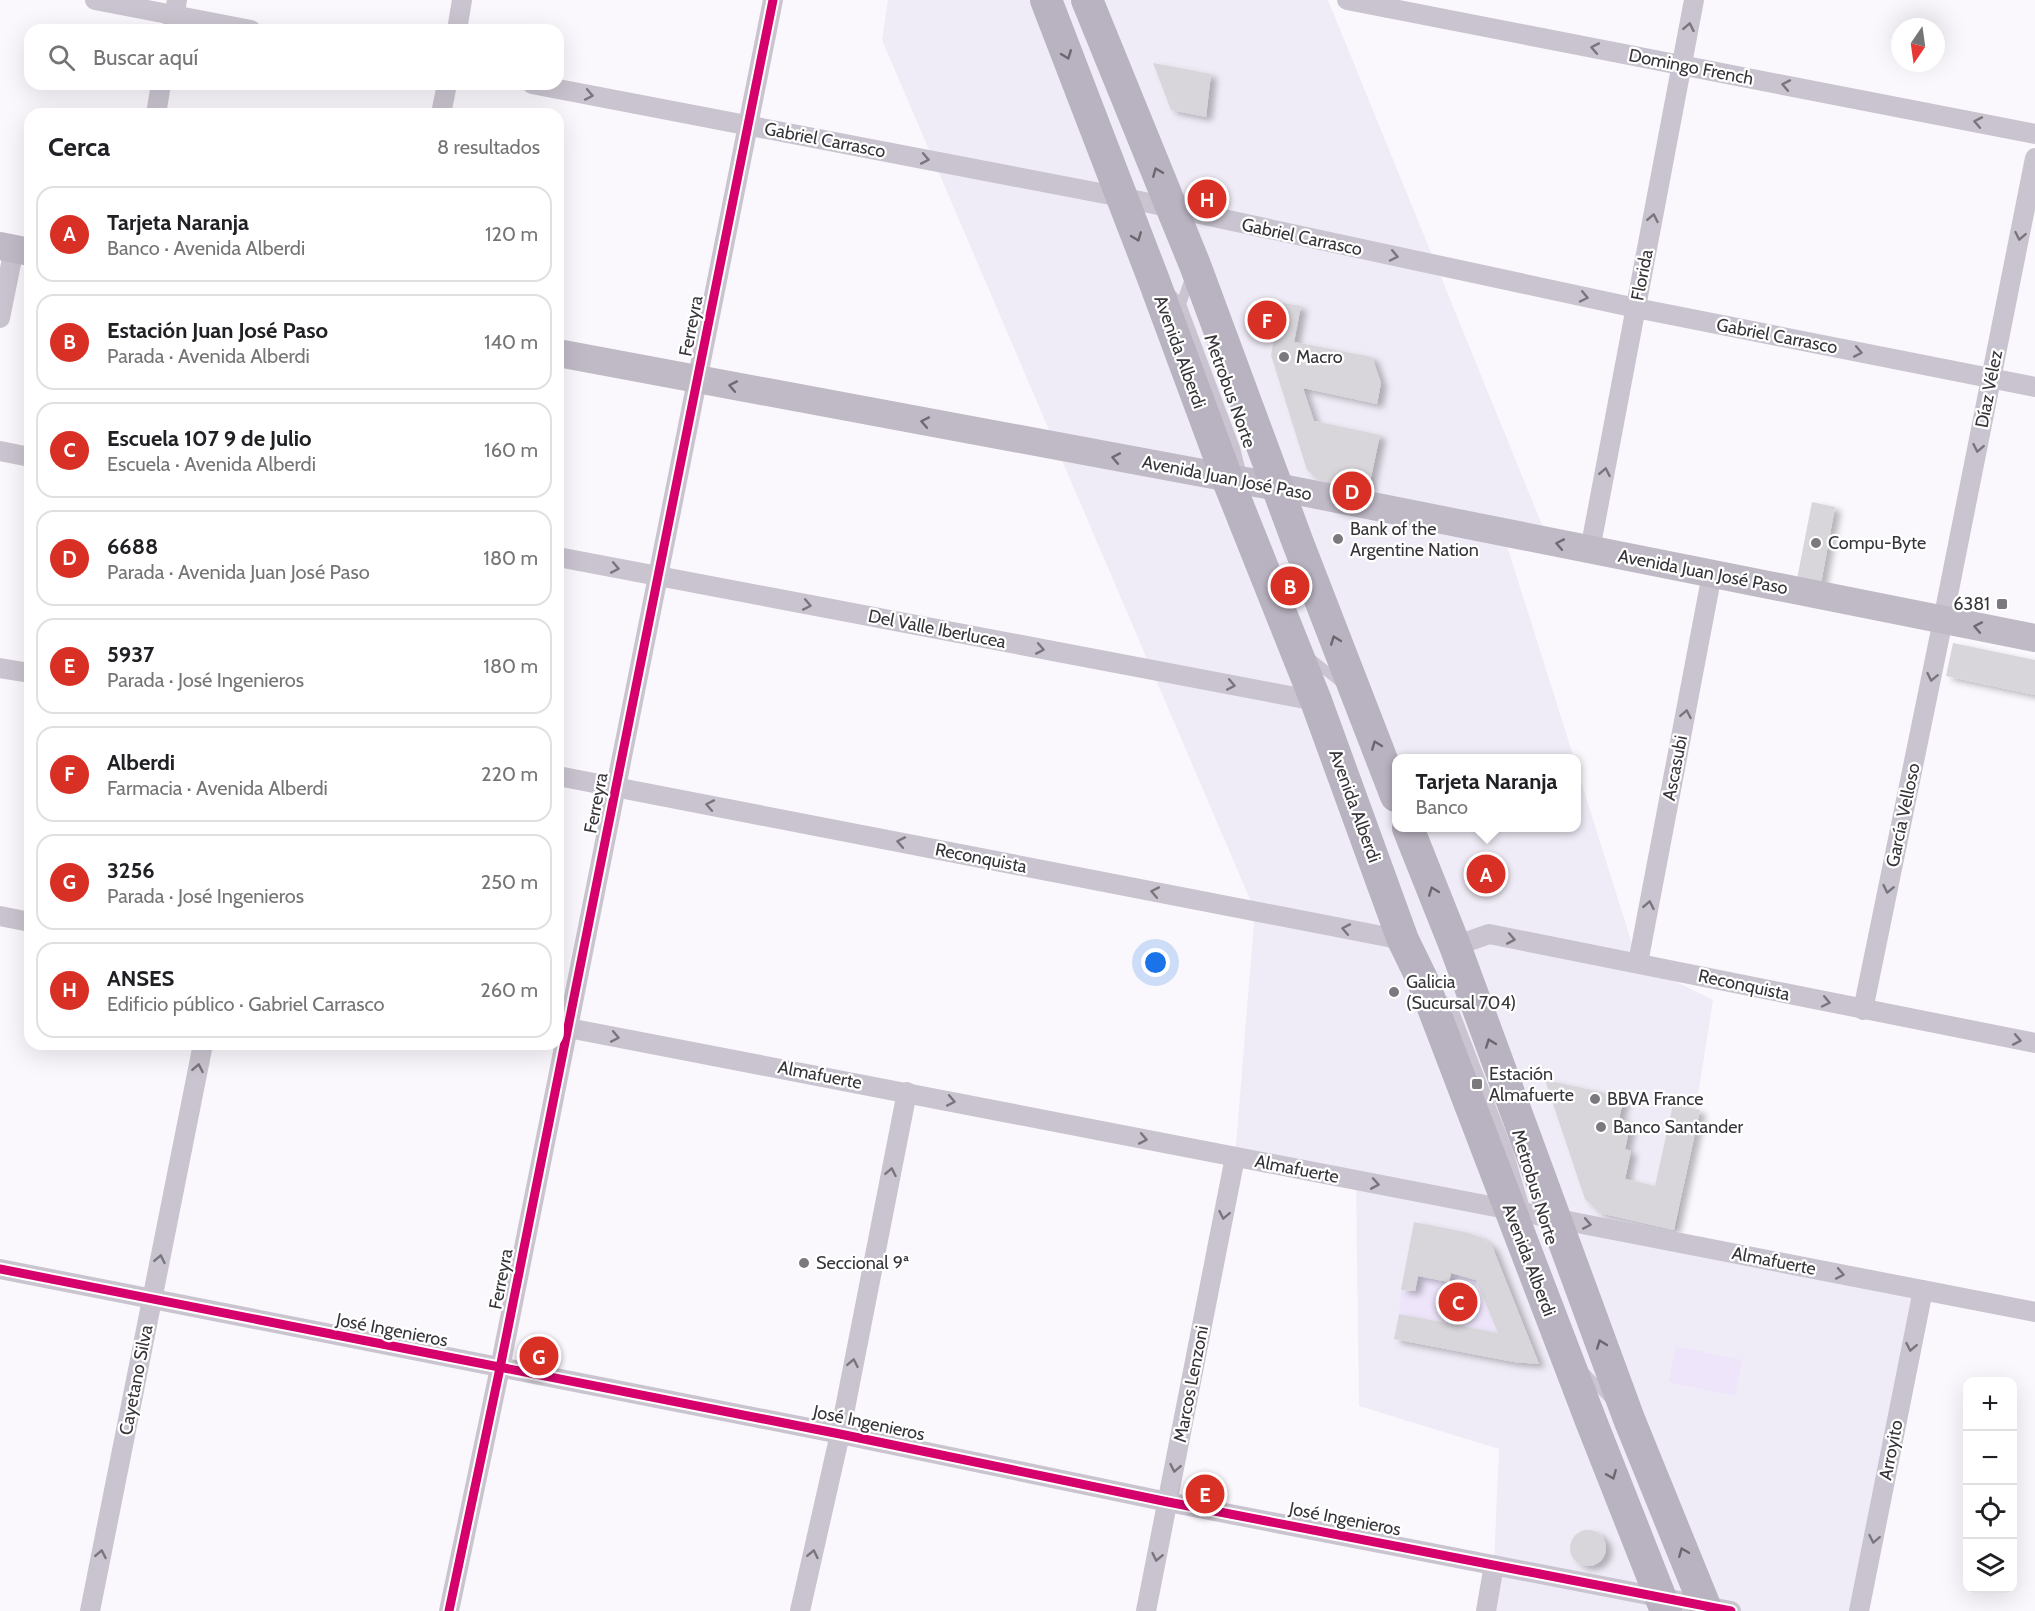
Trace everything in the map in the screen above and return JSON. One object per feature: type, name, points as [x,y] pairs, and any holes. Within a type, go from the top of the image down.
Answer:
[{"type":"main road","name":"Avenida Alberdi","points":[[1046,0],[1153,278],[1249,485],[1356,695],[1392,786]]},
{"type":"main road","name":"Avenida Alberdi","points":[[1087,0],[1195,265],[1249,485],[1316,701],[1403,940],[1530,1215],[1629,1419],[1714,1609]]},
{"type":"main road","name":"Avenida Alberdi","points":[[1409,832],[1530,1215],[1591,1421],[1663,1604]]},
{"type":"street","points":[[95,0],[220,24]]},
{"type":"street","points":[[458,24],[462,0]]},
{"type":"street","name":"Ferreyra","points":[[564,1022],[616,787],[773,0]]},
{"type":"street","name":"Domingo French","points":[[1347,0],[2035,134]]},
{"type":"street","name":"Florida","points":[[1590,550],[1694,0]]},
{"type":"street","points":[[157,108],[160,90]]},
{"type":"street","points":[[442,108],[446,90]]},
{"type":"street","name":"Gabriel Carrasco","points":[[563,90],[1121,197],[1636,308],[2035,387]]},
{"type":"street","name":"Díaz Vélez","points":[[1943,620],[2035,158]]},
{"type":"street","points":[[0,318],[15,249]]},
{"type":"street","name":"Avenida Juan José Paso","points":[[564,354],[1590,550],[2035,638]]},
{"type":"street","points":[[0,451],[24,456]]},
{"type":"street","name":"Del Valle Iberlucea","points":[[564,558],[1316,701]]},
{"type":"street","name":"Ascasubi","points":[[1638,963],[1712,574]]},
{"type":"street","name":"García Velloso","points":[[1863,1010],[1943,620]]},
{"type":"street","points":[[0,668],[24,672]]},
{"type":"street","name":"Reconquista","points":[[564,777],[1403,940]]},
{"type":"street","points":[[0,916],[24,921]]},
{"type":"street","name":"Reconquista","points":[[1457,983],[1489,934],[2035,1043]]},
{"type":"street","name":"Almafuerte","points":[[564,1027],[2035,1312]]},
{"type":"street","name":"Cayetano Silva","points":[[90,1611],[202,1050]]},
{"type":"street","name":"Ferreyra","points":[[448,1611],[500,1368],[559,1050]]},
{"type":"street","points":[[800,1611],[840,1434],[907,1092]]},
{"type":"street","name":"Marcos Lenzoni","points":[[1146,1611],[1235,1157]]},
{"type":"street","name":"José Ingenieros","points":[[0,1269],[1494,1565],[1663,1604],[1714,1609]]},
{"type":"street","name":"Arroyito","points":[[1859,1611],[1923,1290]]},
{"type":"street","points":[[1486,1611],[1494,1565]]},
{"type":"lane","points":[[1181,304],[1195,265]]},
{"type":"lane","name":"Metrobus Norte","points":[[1153,278],[1181,304],[1249,485]]},
{"type":"lane","points":[[1253,512],[1310,658],[1316,701]]},
{"type":"lane","points":[[1310,658],[1356,695]]},
{"type":"lane","name":"Metrobus Norte","points":[[1422,979],[1457,983],[1530,1215]]},
{"type":"lane","name":"Metrobus Norte","points":[[1533,1240],[1566,1323]]},
{"type":"lane","points":[[1591,1421],[1583,1368],[1629,1419]]},
{"type":"shaded area","points":[[888,0],[1328,0],[1549,542],[1503,533],[1573,754],[1392,754],[1392,832],[1581,832],[1581,781],[1638,963],[1713,1000],[1675,1241],[1923,1290],[1859,1611],[1486,1611],[1494,1565],[1499,1449],[1359,1406],[1356,1180],[1235,1157],[1255,911],[882,40]]},
{"type":"shaded area","points":[[1451,1273],[1476,1280],[1498,1333],[1399,1314],[1401,1290],[1415,1291],[1418,1276],[1448,1282]]},
{"type":"shaded area","points":[[1676,1346],[1742,1360],[1735,1396],[1668,1382]]},
{"type":"building","points":[[1153,63],[1211,74],[1206,117],[1171,110]]},
{"type":"building","points":[[1258,299],[1301,306],[1294,342],[1372,357],[1381,383],[1377,404],[1303,388],[1314,421],[1380,435],[1368,491],[1320,481],[1307,470],[1271,355],[1274,339],[1260,331],[1252,309]]},
{"type":"building","name":"Compu-Byte","points":[[1812,502],[1835,507],[1821,583],[1797,579]]},
{"type":"building","points":[[1953,643],[2035,660],[2035,695],[1946,676]]},
{"type":"building","points":[[1545,1080],[1624,1097],[1619,1119],[1631,1122],[1625,1149],[1631,1151],[1625,1179],[1655,1186],[1673,1104],[1700,1110],[1674,1230],[1600,1213],[1585,1199]]},
{"type":"building","points":[[1414,1222],[1465,1232],[1480,1237],[1492,1246],[1539,1364],[1514,1362],[1394,1339],[1399,1314],[1498,1333],[1476,1280],[1451,1273],[1449,1282],[1418,1276],[1415,1291],[1401,1290]]},
{"type":"building","points":[[1588,1530],[1601,1535],[1606,1548],[1601,1561],[1588,1566],[1575,1561],[1570,1548],[1575,1535]]},
{"type":"cycle path","points":[[564,1047],[773,0]]},
{"type":"cycle path","points":[[449,1611],[563,1050]]},
{"type":"cycle path","points":[[0,1269],[840,1434],[1168,1502],[1731,1611]]},
{"type":"place","name":"ANSES","points":[[1207,199]]},
{"type":"place","name":"Alberdi","points":[[1267,320]]},
{"type":"place","name":"Macro","points":[[1284,357]]},
{"type":"place","name":"6688","points":[[1352,491]]},
{"type":"place","name":"Bank of the Argentine Nation","points":[[1338,539]]},
{"type":"place","name":"Compu-Byte","points":[[1816,543]]},
{"type":"place","name":"Estación Juan José Paso","points":[[1290,586]]},
{"type":"place","name":"6381","points":[[2002,604]]},
{"type":"place","name":"Tarjeta Naranja","points":[[1486,874]]},
{"type":"place","name":"Galicia (Sucursal 704)","points":[[1394,992]]},
{"type":"place","name":"Estación Almafuerte","points":[[1477,1084]]},
{"type":"place","name":"BBVA France","points":[[1595,1099]]},
{"type":"place","name":"Banco Santander","points":[[1601,1127]]},
{"type":"place","name":"Seccional 9ª","points":[[804,1263]]},
{"type":"place","name":"Escuela 107 9 de Julio","points":[[1458,1302]]},
{"type":"place","name":"3256","points":[[539,1356]]},
{"type":"place","name":"5937","points":[[1205,1494]]}]
